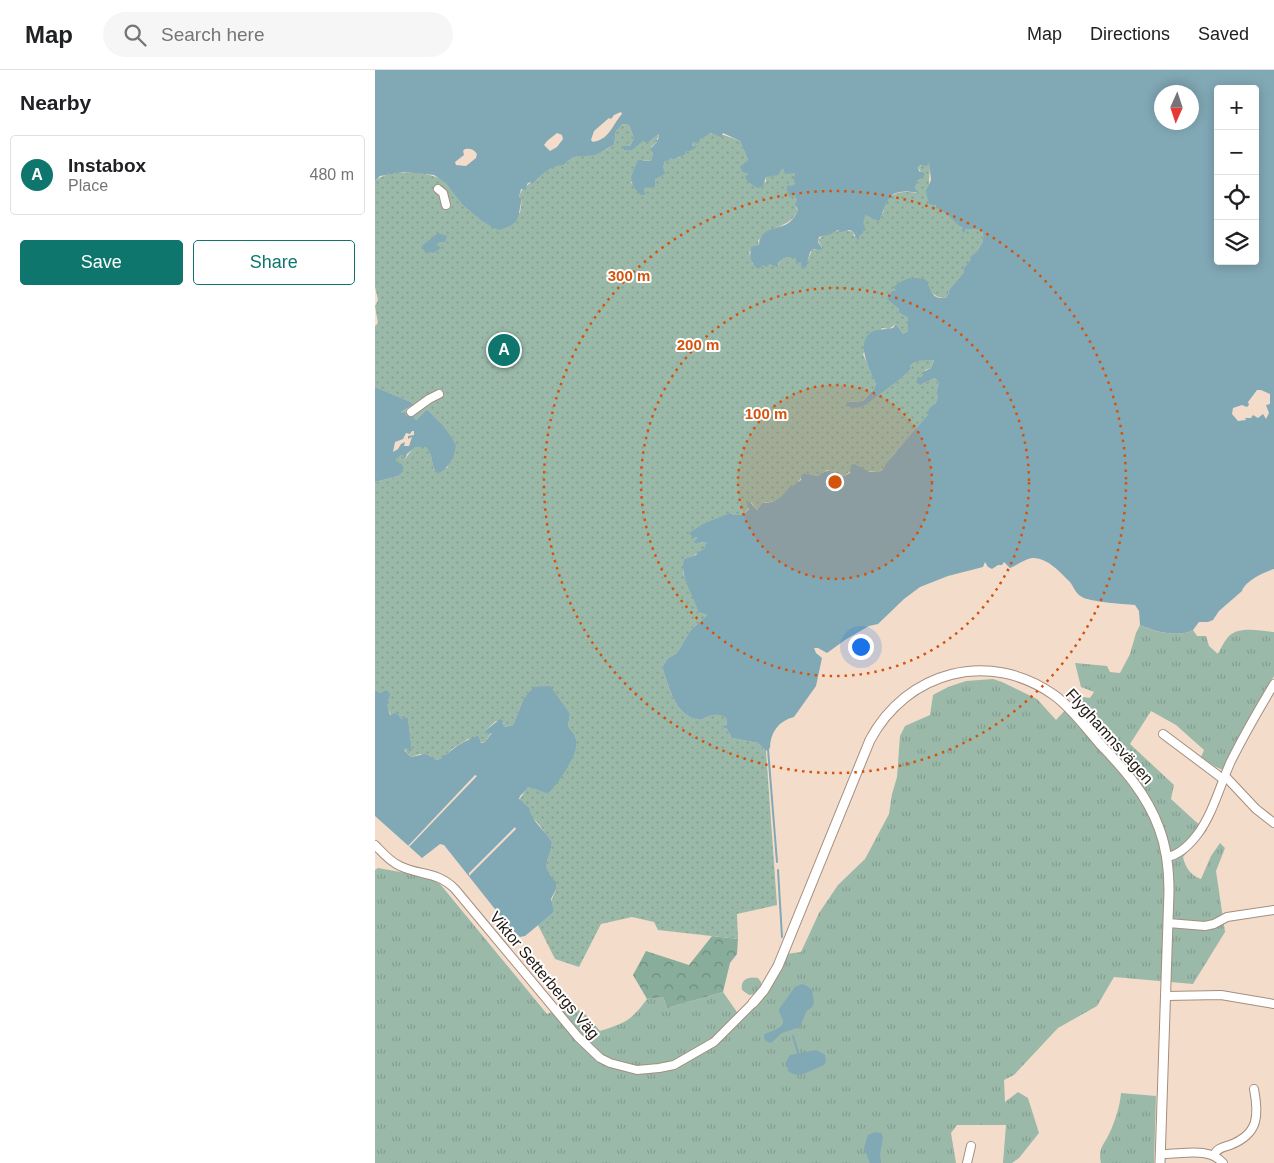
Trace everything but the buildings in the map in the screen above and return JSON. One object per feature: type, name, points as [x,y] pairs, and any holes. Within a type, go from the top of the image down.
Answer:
[{"type":"street","points":[[439,189],[443,193],[447,205]]},
{"type":"street","points":[[411,412],[439,394]]},
{"type":"street","name":"Flyghamnsvägen","points":[[753,1003],[764,990],[778,966],[873,734],[884,717],[898,702],[917,688],[937,678],[967,671],[994,671],[1021,678],[1040,686],[1054,696],[1078,719],[1138,788],[1157,824],[1167,857],[1169,891],[1160,1159]]},
{"type":"street","points":[[1167,857],[1175,855],[1185,848],[1204,824],[1231,761],[1274,684]]},
{"type":"street","points":[[1163,734],[1224,778],[1256,809],[1274,823]]},
{"type":"street","name":"Viktor Setterbergs Väg","points":[[375,845],[398,865],[441,878],[455,888],[578,1038],[600,1058],[610,1063],[637,1070],[674,1065],[714,1042],[753,1003]]},
{"type":"street","points":[[1168,923],[1205,926],[1214,924],[1227,917],[1274,910]]},
{"type":"street","points":[[1166,996],[1221,995],[1274,1004]]},
{"type":"street","points":[[1214,1155],[1219,1149],[1246,1137],[1251,1130],[1257,1113],[1254,1089]]},
{"type":"street","points":[[967,1163],[971,1146]]},
{"type":"street","points":[[1160,1159],[1206,1153],[1214,1155],[1223,1163]]},
{"type":"green space","points":[[621,124],[629,125],[634,138],[630,146],[626,147],[625,150],[644,139],[649,142],[659,134],[656,143],[651,147],[653,153],[651,161],[643,160],[631,183],[645,192],[643,189],[655,179],[663,168],[665,161],[670,157],[678,158],[696,145],[692,146],[693,142],[697,142],[702,137],[713,133],[740,141],[748,160],[745,164],[749,183],[753,185],[766,182],[766,177],[775,174],[783,167],[789,172],[795,173],[796,184],[792,187],[787,185],[787,191],[790,196],[793,194],[797,200],[796,208],[798,210],[795,216],[785,224],[769,232],[758,241],[759,245],[749,252],[753,264],[778,266],[781,259],[791,256],[796,257],[797,261],[806,264],[812,250],[822,248],[818,240],[821,237],[844,230],[853,232],[854,236],[859,236],[862,232],[863,220],[866,215],[883,213],[887,201],[895,194],[900,192],[918,193],[915,188],[921,172],[918,167],[930,161],[929,187],[931,204],[950,216],[959,224],[964,232],[966,229],[981,229],[983,240],[979,251],[963,269],[964,272],[948,291],[949,293],[946,298],[938,297],[930,292],[897,291],[888,299],[899,309],[898,312],[908,318],[908,331],[903,334],[896,324],[889,329],[882,328],[863,354],[876,384],[863,401],[847,402],[858,408],[903,377],[911,369],[910,366],[924,359],[934,359],[931,368],[925,370],[922,384],[935,378],[939,383],[936,393],[938,397],[934,406],[916,431],[883,469],[878,472],[852,470],[844,476],[827,470],[818,476],[804,473],[797,484],[778,501],[762,503],[757,510],[751,502],[743,515],[730,513],[699,537],[697,544],[707,543],[706,548],[684,559],[683,573],[698,612],[707,615],[690,631],[677,653],[668,658],[662,667],[674,700],[685,713],[692,718],[701,720],[713,715],[722,716],[726,718],[727,726],[721,727],[727,729],[732,738],[758,743],[766,751],[777,905],[737,914],[738,939],[658,930],[654,922],[632,917],[601,924],[579,967],[555,959],[538,925],[554,912],[551,902],[556,889],[554,881],[547,872],[547,862],[552,842],[519,800],[528,787],[549,793],[570,763],[576,738],[568,726],[570,714],[563,706],[523,700],[513,725],[505,727],[502,723],[496,721],[485,731],[492,732],[484,743],[468,739],[437,760],[420,754],[411,757],[404,749],[412,750],[408,720],[391,715],[381,693],[375,690],[375,482],[398,476],[403,472],[395,459],[402,455],[405,459],[414,447],[426,446],[430,451],[434,470],[447,468],[456,444],[444,426],[427,409],[416,420],[412,418],[413,415],[407,416],[401,412],[413,406],[411,402],[375,387],[375,326],[378,323],[375,306],[378,300],[375,287],[375,181],[390,174],[400,173],[432,176],[447,183],[461,203],[520,213],[522,198],[519,197],[525,187],[549,168],[564,165],[577,156],[595,154],[614,145],[616,131]]},
{"type":"green space","points":[[1140,625],[1153,630],[1174,634],[1193,630],[1197,636],[1206,636],[1209,646],[1218,654],[1229,636],[1239,631],[1274,632],[1274,676],[1240,735],[1223,770],[1201,757],[1204,750],[1176,725],[1151,711],[1130,744],[1174,785],[1171,799],[1207,830],[1183,857],[1191,873],[1201,879],[1211,856],[1220,843],[1225,848],[1216,871],[1225,932],[1193,984],[1114,977],[1097,1006],[1058,1028],[1014,1075],[1004,1080],[1005,1102],[1018,1092],[1028,1098],[1039,1133],[1019,1158],[1012,1163],[1003,1163],[1006,1125],[957,1125],[951,1133],[956,1163],[375,1163],[375,870],[378,868],[428,877],[440,884],[547,1014],[560,1009],[575,1009],[586,1015],[600,1031],[616,1026],[632,1017],[647,999],[663,997],[667,1008],[723,992],[739,1015],[756,994],[749,995],[742,990],[742,983],[751,977],[758,978],[761,982],[761,989],[769,979],[778,955],[801,952],[819,913],[838,885],[865,859],[889,814],[897,777],[900,736],[905,726],[930,715],[933,695],[948,687],[966,681],[993,679],[1037,699],[1056,720],[1070,705],[1074,696],[1090,698],[1094,692],[1081,687],[1075,663],[1107,666],[1110,672],[1120,673],[1130,654]]},
{"type":"green space","points":[[712,936],[738,939],[737,954],[730,963],[723,992],[667,1008],[663,997],[647,999],[633,975],[646,951],[689,965]]},
{"type":"green space","points":[[1121,1093],[1156,1096],[1154,1163],[1101,1163],[1101,1150],[1115,1118]]},
{"type":"water","points":[[375,70],[1274,70],[1274,569],[1251,580],[1242,591],[1219,611],[1213,620],[1199,622],[1193,630],[1174,634],[1160,632],[1140,625],[1139,611],[1135,605],[1082,597],[1053,566],[1038,558],[1029,559],[1010,568],[1004,562],[1002,565],[992,569],[985,562],[983,567],[948,576],[920,587],[904,599],[878,624],[869,626],[827,653],[814,648],[816,653],[822,658],[816,686],[794,717],[783,721],[776,728],[771,737],[770,748],[766,751],[758,743],[732,738],[727,729],[721,727],[727,725],[726,718],[713,715],[701,720],[692,718],[679,707],[674,700],[662,667],[668,658],[677,653],[690,631],[707,615],[698,612],[685,579],[683,566],[684,559],[696,555],[705,548],[707,543],[697,544],[694,542],[698,537],[693,537],[689,533],[703,524],[730,513],[743,515],[749,509],[747,504],[750,502],[757,510],[762,503],[776,500],[782,496],[791,485],[793,486],[801,480],[801,476],[804,473],[818,476],[830,471],[844,476],[850,473],[851,465],[854,464],[870,472],[882,470],[928,415],[929,410],[935,404],[938,397],[936,393],[939,383],[935,378],[920,385],[917,382],[917,377],[923,378],[921,373],[931,368],[934,360],[918,361],[910,366],[911,369],[903,377],[865,405],[858,408],[846,406],[847,402],[863,401],[876,384],[864,352],[865,339],[872,332],[893,328],[896,324],[903,334],[908,331],[908,318],[898,312],[899,309],[887,299],[892,291],[896,291],[894,287],[905,280],[917,278],[926,280],[935,296],[946,298],[949,293],[948,291],[964,272],[963,269],[971,260],[970,257],[977,252],[983,241],[981,229],[966,229],[964,233],[962,228],[946,214],[936,208],[936,206],[929,204],[926,191],[931,180],[929,162],[927,166],[921,165],[918,167],[919,171],[925,175],[918,180],[915,188],[919,193],[895,193],[888,201],[879,221],[866,215],[864,226],[866,230],[859,236],[858,240],[850,230],[840,232],[838,230],[819,237],[818,242],[822,248],[821,250],[814,249],[810,252],[806,267],[802,269],[801,262],[796,264],[796,258],[790,257],[782,259],[778,267],[769,264],[767,267],[763,265],[758,269],[751,259],[752,247],[759,245],[764,233],[789,223],[798,210],[795,204],[797,200],[793,194],[790,197],[787,191],[787,185],[792,186],[795,184],[793,176],[795,176],[795,173],[785,174],[783,167],[778,175],[766,177],[763,186],[758,188],[749,183],[745,177],[748,174],[743,172],[740,167],[748,160],[740,141],[723,133],[721,137],[711,133],[700,139],[699,143],[693,142],[692,146],[697,145],[694,149],[686,152],[684,155],[665,161],[663,168],[665,174],[655,179],[655,187],[644,188],[645,195],[641,195],[632,183],[632,175],[638,160],[651,161],[653,153],[650,149],[657,142],[654,140],[658,140],[659,134],[649,142],[644,142],[644,140],[632,150],[624,150],[623,146],[630,146],[634,138],[629,125],[622,124],[616,131],[614,145],[597,154],[573,158],[564,165],[550,169],[532,184],[530,182],[527,184],[526,190],[521,189],[519,197],[522,198],[519,215],[515,223],[498,230],[482,221],[461,203],[446,183],[434,175],[404,172],[380,176],[375,181]],"holes":[[[621,112],[622,114],[607,135],[593,142],[591,140],[594,131],[614,115]],[[557,133],[562,135],[563,139],[557,147],[550,151],[544,145]],[[465,149],[473,150],[477,154],[476,158],[466,166],[456,165],[455,162],[464,155],[463,151]],[[1257,390],[1270,394],[1270,404],[1266,405],[1269,413],[1266,419],[1263,414],[1258,418],[1253,415],[1251,418],[1238,421],[1232,414],[1233,408],[1242,405],[1247,407],[1249,405],[1248,402]]]},
{"type":"water","points":[[438,233],[447,236],[445,242],[438,242],[436,244],[441,248],[433,253],[426,253],[422,246]]},
{"type":"water","points":[[375,387],[411,402],[413,405],[401,412],[404,412],[407,416],[410,413],[416,420],[427,409],[444,426],[456,444],[451,462],[437,474],[426,447],[415,447],[407,454],[405,459],[402,455],[396,459],[396,463],[402,464],[403,472],[398,476],[375,482]],"holes":[[[414,431],[414,435],[408,436],[408,439],[412,437],[409,446],[404,446],[405,442],[393,452],[395,442],[403,439],[406,433],[410,434]]]},
{"type":"water","points":[[550,686],[570,714],[568,726],[575,736],[576,743],[568,766],[549,793],[528,787],[519,799],[529,808],[532,817],[552,842],[547,867],[548,872],[556,882],[556,889],[551,899],[554,912],[525,936],[520,937],[510,928],[444,845],[440,844],[422,858],[375,816],[375,690],[381,693],[386,690],[390,694],[387,704],[390,715],[396,713],[402,719],[404,716],[408,719],[412,750],[410,752],[406,748],[404,750],[411,757],[425,754],[437,760],[442,758],[442,755],[478,736],[481,743],[484,743],[492,733],[486,734],[485,731],[500,719],[505,727],[513,725],[523,700],[534,687]]},
{"type":"water","points":[[802,984],[812,990],[814,1003],[806,1012],[800,1027],[782,1033],[771,1043],[767,1041],[764,1035],[783,1024],[779,1009],[795,987]]},
{"type":"water","points":[[816,1050],[825,1055],[826,1061],[824,1065],[801,1075],[788,1071],[786,1062],[790,1055]]},
{"type":"water","points":[[875,1132],[881,1133],[883,1137],[880,1154],[881,1163],[870,1163],[864,1148],[868,1135]]},
{"type":"pier","points":[[475,775],[477,776],[408,848],[408,846]]},
{"type":"pier","points":[[515,827],[516,829],[469,876],[469,873]]},
{"type":"waterway","points":[[768,749],[777,862]]},
{"type":"waterway","points":[[778,870],[782,937]]},
{"type":"waterway","points":[[793,1036],[798,1053]]},
{"type":"place","name":"Instabox","points":[[504,350]]}]
